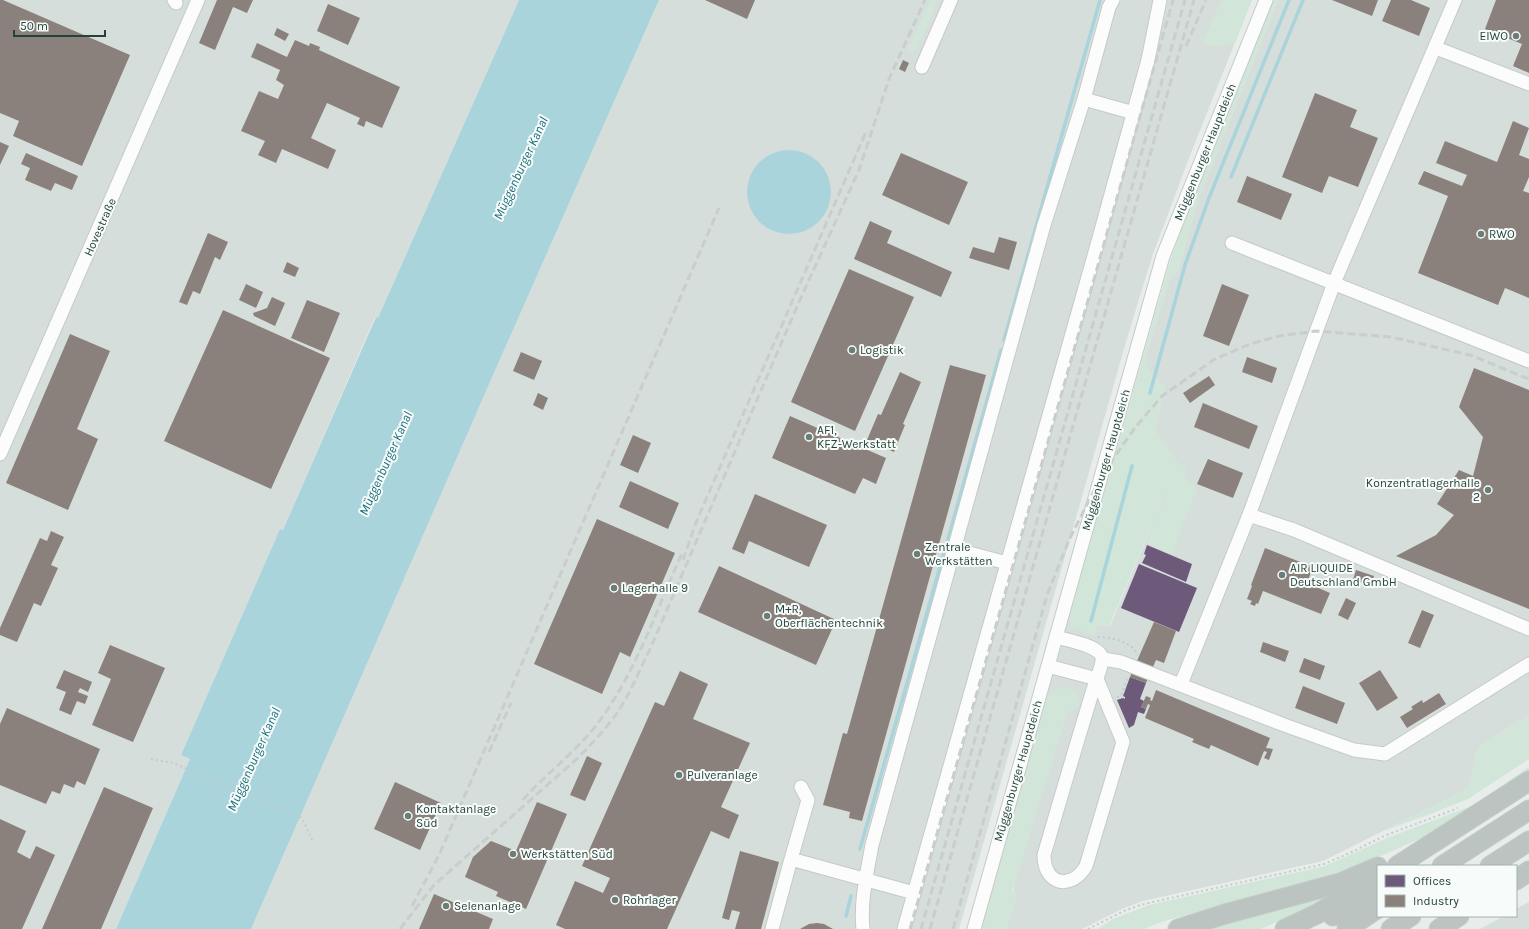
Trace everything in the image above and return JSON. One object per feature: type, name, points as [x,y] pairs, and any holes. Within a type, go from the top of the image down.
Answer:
[{"type":"highway","points":[[1399,865],[1529,781]]},
{"type":"highway","points":[[1444,865],[1529,810]]},
{"type":"highway","points":[[1492,865],[1529,841]]},
{"type":"highway","points":[[1384,865],[1422,850]]},
{"type":"highway","points":[[1178,929],[1225,914],[1340,883],[1377,867]]},
{"type":"highway","points":[[1517,879],[1529,871]]},
{"type":"highway","points":[[1285,929],[1317,914],[1377,879]]},
{"type":"highway","points":[[1298,929],[1377,898]]},
{"type":"highway","points":[[1347,929],[1377,909]]},
{"type":"highway","points":[[1391,929],[1409,917]]},
{"type":"highway","points":[[1439,929],[1457,917]]},
{"type":"street","name":"Hovestraße","points":[[0,454],[198,0]]},
{"type":"street","points":[[922,67],[951,0]]},
{"type":"street","points":[[863,929],[862,914],[865,880],[872,845],[1044,225],[1084,99],[1112,0]]},
{"type":"street","points":[[904,929],[1134,113],[1148,60],[1160,0]]},
{"type":"street","name":"Müggenburger Hauptdeich","points":[[974,929],[1163,256],[1266,0]]},
{"type":"street","points":[[1181,684],[1249,515],[1334,283],[1436,48],[1455,0]]},
{"type":"street","points":[[1436,48],[1529,84]]},
{"type":"street","points":[[1084,99],[1134,113]]},
{"type":"street","points":[[1232,243],[1529,361]]},
{"type":"street","points":[[1249,515],[1294,530],[1529,629]]},
{"type":"street","points":[[954,549],[1008,563]]},
{"type":"street","points":[[1056,638],[1091,648],[1101,654],[1103,659],[1044,854],[1044,865],[1047,873],[1054,879],[1062,882],[1071,880],[1080,875],[1086,866],[1123,742],[1097,679]]},
{"type":"street","points":[[1103,659],[1133,666],[1286,726],[1354,750],[1385,754],[1529,664]]},
{"type":"street","points":[[1048,666],[1097,679]]},
{"type":"street","points":[[772,929],[808,800],[801,787]]},
{"type":"street","points":[[791,859],[914,894]]},
{"type":"path","points":[[1106,702],[1121,695],[1133,666]]},
{"type":"path","points":[[150,759],[173,763],[302,818],[313,842]]},
{"type":"path","points":[[1088,929],[1126,910],[1144,904],[1324,864],[1384,836],[1464,805]]},
{"type":"shaded area","points":[[0,0],[519,0],[378,318],[375,317],[283,530],[280,529],[181,755],[190,759],[116,929],[0,929]]},
{"type":"shaded area","points":[[659,0],[1252,0],[1189,158],[1153,254],[1128,335],[959,929],[251,929],[497,366]]},
{"type":"shaded area","points":[[1278,0],[1529,0],[1529,715],[1481,745],[1476,753],[1469,788],[1323,861],[1143,901],[1124,908],[1082,929],[1007,929],[1044,707],[1069,617],[1098,625],[1110,626],[1166,492],[1141,483],[1165,387],[1160,384],[1146,366],[1146,356],[1170,277],[1178,271],[1197,202]]},
{"type":"shaded area","points":[[1529,902],[1529,929],[1480,929],[1502,917],[1517,917],[1517,908]]},
{"type":"green space","points":[[930,0],[938,0],[917,49],[914,51],[908,50]]},
{"type":"green space","points":[[1222,0],[1252,0],[1235,43],[1219,47],[1202,43]]},
{"type":"green space","points":[[1273,0],[1278,0],[1197,202],[1178,271],[1170,277],[1146,356],[1146,366],[1160,384],[1165,387],[1141,483],[1166,492],[1109,626],[1098,625],[1095,634],[1092,635],[1071,627],[1069,617],[1170,261],[1192,200]]},
{"type":"green space","points":[[1155,429],[1178,463],[1187,467],[1184,477],[1197,488],[1172,554],[1146,543],[1168,492],[1142,483]]},
{"type":"green space","points":[[1066,687],[1076,692],[1080,705],[1067,713],[1012,892],[1017,895],[1007,929],[981,929],[1045,700],[1054,691],[1059,688]]},
{"type":"green space","points":[[1529,715],[1529,759],[1468,799],[1383,831],[1468,788],[1476,753],[1481,745]]},
{"type":"green space","points":[[1529,767],[1529,772],[1451,822],[1424,837],[1365,863],[1315,880],[1231,902],[1158,923],[1144,929],[1097,929],[1113,919],[1149,905],[1325,866],[1387,838],[1474,805]]},
{"type":"green space","points":[[1347,890],[1261,929],[1202,929]]},
{"type":"water","name":"Müggenburger Kanal","points":[[519,0],[659,0],[251,929],[116,929],[190,759],[181,755],[280,529],[283,530],[376,317],[378,318]]},
{"type":"water","points":[[789,150],[805,153],[819,162],[828,176],[831,192],[828,208],[819,222],[805,231],[789,234],[773,231],[759,222],[750,208],[747,192],[750,176],[759,162],[773,153]]},
{"type":"building: Offices","points":[[1147,545],[1192,564],[1186,582],[1142,563],[1146,555],[1144,554]]},
{"type":"building: Offices","points":[[1139,564],[1197,588],[1179,632],[1121,608]]},
{"type":"building: Offices","points":[[1130,677],[1146,683],[1140,699],[1144,701],[1141,707],[1146,709],[1144,714],[1138,712],[1134,725],[1129,728],[1117,700],[1123,698],[1125,699],[1123,696]]},
{"type":"building: Industry","points":[[0,0],[130,55],[82,166],[13,136],[19,121],[0,113]]},
{"type":"building: Industry","points":[[217,0],[253,0],[247,13],[233,7],[215,50],[199,43]]},
{"type":"building: Industry","points":[[705,0],[755,0],[747,19]]},
{"type":"building: Industry","points":[[1332,0],[1378,0],[1372,16]]},
{"type":"building: Industry","points":[[1391,0],[1411,0],[1430,8],[1419,36],[1382,21]]},
{"type":"building: Industry","name":"ElWO","points":[[1496,0],[1529,0],[1529,73],[1513,66],[1522,44],[1485,29]]},
{"type":"building: Industry","points":[[328,4],[360,18],[348,45],[317,31]]},
{"type":"building: Industry","points":[[277,28],[289,34],[285,41],[274,35]]},
{"type":"building: Industry","points":[[295,40],[309,46],[310,43],[320,47],[319,50],[400,87],[382,128],[366,121],[364,127],[357,124],[360,118],[327,103],[311,138],[336,150],[328,169],[282,149],[276,163],[258,155],[265,141],[241,131],[259,91],[278,99],[284,85],[276,80],[280,70],[251,57],[257,43],[287,57]]},
{"type":"building: Industry","points":[[903,60],[909,63],[905,72],[899,69]]},
{"type":"building: Industry","points":[[1315,93],[1357,110],[1350,127],[1378,138],[1358,187],[1329,176],[1322,193],[1282,177]]},
{"type":"building: Industry","name":"RWO","points":[[1513,121],[1529,128],[1519,155],[1529,159],[1529,177],[1523,191],[1529,193],[1529,298],[1505,288],[1498,305],[1418,273],[1448,196],[1418,184],[1424,171],[1462,186],[1467,175],[1436,163],[1445,141],[1497,162]]},
{"type":"building: Industry","points":[[0,142],[9,146],[0,165]]},
{"type":"building: Industry","points":[[26,153],[78,176],[72,190],[55,183],[51,191],[25,180],[30,168],[21,164]]},
{"type":"building: Industry","points":[[901,153],[968,182],[949,225],[882,195]]},
{"type":"building: Industry","points":[[1247,176],[1292,194],[1281,220],[1237,202]]},
{"type":"building: Industry","points":[[870,221],[892,231],[887,243],[952,272],[941,297],[854,259]]},
{"type":"building: Industry","points":[[208,233],[228,242],[220,260],[215,257],[200,294],[193,291],[187,305],[179,302]]},
{"type":"building: Industry","points":[[999,237],[1017,242],[1009,270],[969,258],[973,247],[994,253]]},
{"type":"building: Industry","points":[[287,262],[299,268],[295,277],[283,272]]},
{"type":"building: Industry","name":"Logistik","points":[[849,269],[914,297],[855,431],[791,402]]},
{"type":"building: Industry","points":[[246,284],[263,292],[256,308],[239,300]]},
{"type":"building: Industry","points":[[1222,284],[1249,295],[1229,346],[1203,336]]},
{"type":"building: Industry","points":[[272,297],[285,303],[275,326],[254,316],[253,313],[267,308]]},
{"type":"building: Industry","points":[[307,300],[340,313],[324,352],[291,338]]},
{"type":"building: Industry","points":[[223,310],[330,358],[271,489],[164,441]]},
{"type":"building: Industry","points":[[70,334],[110,351],[77,429],[98,439],[68,510],[6,483]]},
{"type":"building: Industry","points":[[521,352],[542,361],[534,380],[513,371]]},
{"type":"building: Industry","points":[[1247,357],[1277,368],[1272,383],[1242,372]]},
{"type":"building: Industry","name":"Zentrale Werkstätten","points":[[950,365],[986,375],[862,821],[849,818],[850,812],[823,805],[843,733],[847,734]]},
{"type":"building: Industry","name":"Konzentratlagerhalle 2","points":[[1474,368],[1529,390],[1529,609],[1396,556],[1436,535],[1454,515],[1437,504],[1459,470],[1473,476],[1483,437],[1459,407]]},
{"type":"building: Industry","points":[[900,372],[921,382],[903,424],[905,425],[894,452],[867,440],[878,414],[881,415]]},
{"type":"building: Industry","points":[[1209,376],[1215,385],[1190,403],[1183,393]]},
{"type":"building: Industry","points":[[538,393],[548,398],[543,410],[533,405]]},
{"type":"building: Industry","points":[[1203,403],[1258,426],[1249,449],[1194,427]]},
{"type":"building: Industry","name":"AF1, KFZ-Werkstatt","points":[[790,416],[886,458],[876,484],[863,478],[855,494],[772,458]]},
{"type":"building: Industry","points":[[633,435],[651,443],[638,473],[620,465]]},
{"type":"building: Industry","points":[[1208,459],[1243,473],[1233,498],[1197,484]]},
{"type":"building: Industry","points":[[630,481],[679,503],[668,529],[619,507]]},
{"type":"building: Industry","points":[[755,494],[827,525],[809,567],[749,541],[744,554],[732,549]]},
{"type":"building: Industry","name":"Lagerhalle 9","points":[[597,519],[675,553],[630,657],[620,652],[602,694],[534,664]]},
{"type":"building: Industry","points":[[51,531],[64,537],[51,565],[58,568],[41,606],[34,603],[17,642],[0,635],[0,628],[40,538],[47,541]]},
{"type":"building: Industry","name":"AIR LIQUIDE Deutschland GmbH","points":[[1265,548],[1313,567],[1307,583],[1330,593],[1321,614],[1263,591],[1258,604],[1256,603],[1255,606],[1250,604],[1252,601],[1247,599]]},
{"type":"building: Industry","name":"M+R, Oberflächentechnik","points":[[719,566],[836,620],[816,665],[698,612]]},
{"type":"building: Industry","points":[[1356,570],[1374,576],[1371,586],[1353,580]]},
{"type":"building: Industry","points":[[1346,598],[1356,603],[1348,620],[1338,615]]},
{"type":"building: Industry","points":[[1422,610],[1434,615],[1420,648],[1408,643]]},
{"type":"building: Industry","points":[[1154,622],[1176,631],[1164,663],[1156,660],[1146,683],[1130,677]]},
{"type":"building: Industry","points":[[1263,642],[1289,651],[1285,662],[1260,652]]},
{"type":"building: Industry","points":[[110,645],[165,668],[133,742],[92,725],[111,679],[98,673]]},
{"type":"building: Industry","points":[[1304,658],[1325,666],[1320,680],[1299,672]]},
{"type":"building: Industry","points":[[64,670],[92,682],[88,692],[80,688],[78,692],[88,696],[85,704],[77,701],[71,715],[59,710],[66,692],[56,688]]},
{"type":"building: Industry","points":[[1380,670],[1398,698],[1377,711],[1359,683]]},
{"type":"building: Industry","name":"Pulveranlage","points":[[680,671],[708,684],[693,719],[750,743],[721,807],[739,815],[729,839],[711,831],[667,929],[565,929],[556,925],[575,881],[603,893],[610,878],[582,866],[655,702],[664,706]]},
{"type":"building: Industry","points":[[1303,686],[1345,703],[1337,724],[1295,708]]},
{"type":"building: Industry","points":[[1156,690],[1270,738],[1266,748],[1273,749],[1269,760],[1264,758],[1267,752],[1264,751],[1258,766],[1211,745],[1209,749],[1192,742],[1194,739],[1145,718],[1150,705],[1148,704],[1146,709],[1141,707],[1146,696],[1151,698],[1150,700],[1152,701]]},
{"type":"building: Industry","points":[[1439,693],[1446,704],[1407,728],[1400,717],[1413,709],[1411,707],[1422,700],[1423,703]]},
{"type":"building: Industry","points":[[7,708],[100,749],[85,785],[77,781],[74,788],[64,784],[60,794],[52,791],[46,804],[0,785],[0,724]]},
{"type":"building: Industry","points":[[587,756],[602,763],[585,801],[570,795]]},
{"type":"building: Industry","name":"Kontaktanlage Süd","points":[[395,782],[441,803],[420,850],[374,829]]},
{"type":"building: Industry","points":[[104,787],[153,808],[101,929],[42,929]]},
{"type":"building: Industry","name":"Werkstätten Süd","points":[[537,802],[567,814],[526,909],[496,896],[498,892],[465,877],[473,857],[491,841],[516,851]]},
{"type":"building: Industry","points":[[0,819],[26,831],[17,852],[30,859],[36,846],[55,855],[22,929],[0,929]]},
{"type":"building: Industry","points":[[740,851],[779,862],[761,929],[735,929],[740,912],[732,910],[729,920],[722,918]]},
{"type":"building: Industry","name":"Selenanlage","points":[[434,894],[493,919],[489,929],[419,929]]},
{"type":"building: Industry","points":[[809,924],[824,924],[833,929],[800,929]]},
{"type":"waterway","points":[[1004,340],[1100,0]]},
{"type":"waterway","points":[[1150,393],[1185,265],[1209,198],[1289,0]]},
{"type":"waterway","points":[[1231,177],[1303,0]]},
{"type":"waterway","points":[[948,539],[1001,350]]},
{"type":"waterway","points":[[1091,621],[1132,466]]},
{"type":"waterway","points":[[860,849],[945,549]]},
{"type":"waterway","points":[[846,916],[851,896]]},
{"type":"railway","points":[[400,929],[434,885],[579,757],[608,725],[627,697],[651,647],[799,302],[859,170],[889,79],[925,0]]},
{"type":"railway","points":[[910,929],[1173,0]]},
{"type":"railway","points":[[921,929],[1185,0]]},
{"type":"railway","points":[[930,929],[1194,0]]},
{"type":"railway","points":[[1186,46],[1206,0]]},
{"type":"railway","points":[[683,560],[697,520],[866,132]]},
{"type":"railway","points":[[412,906],[439,855],[719,208]]},
{"type":"railway","points":[[953,929],[1047,595],[1069,540],[1102,475],[1134,429],[1162,396],[1215,359],[1250,344],[1279,336],[1316,331],[1391,337],[1470,355],[1529,379]]},
{"type":"railway","points":[[523,800],[583,741],[614,700],[646,638],[682,553]]},
{"type":"railway","points":[[489,752],[511,703]]},
{"type":"place","name":"ElWO","points":[[1516,36]]},
{"type":"place","name":"RWO","points":[[1481,234]]},
{"type":"place","name":"Logistik","points":[[852,350]]},
{"type":"place","name":"AF1, KFZ-Werkstatt","points":[[809,437]]},
{"type":"place","name":"Konzentratlagerhalle 2","points":[[1488,490]]},
{"type":"place","name":"Zentrale Werkstätten","points":[[917,554]]},
{"type":"place","name":"AIR LIQUIDE Deutschland GmbH","points":[[1282,575]]},
{"type":"place","name":"Lagerhalle 9","points":[[614,588]]},
{"type":"place","name":"M+R, Oberflächentechnik","points":[[767,616]]},
{"type":"place","name":"Pulveranlage","points":[[679,775]]},
{"type":"place","name":"Kontaktanlage Süd","points":[[408,816]]},
{"type":"place","name":"Werkstätten Süd","points":[[513,854]]},
{"type":"place","name":"Rohrlager","points":[[615,900]]},
{"type":"place","name":"Selenanlage","points":[[446,906]]}]
